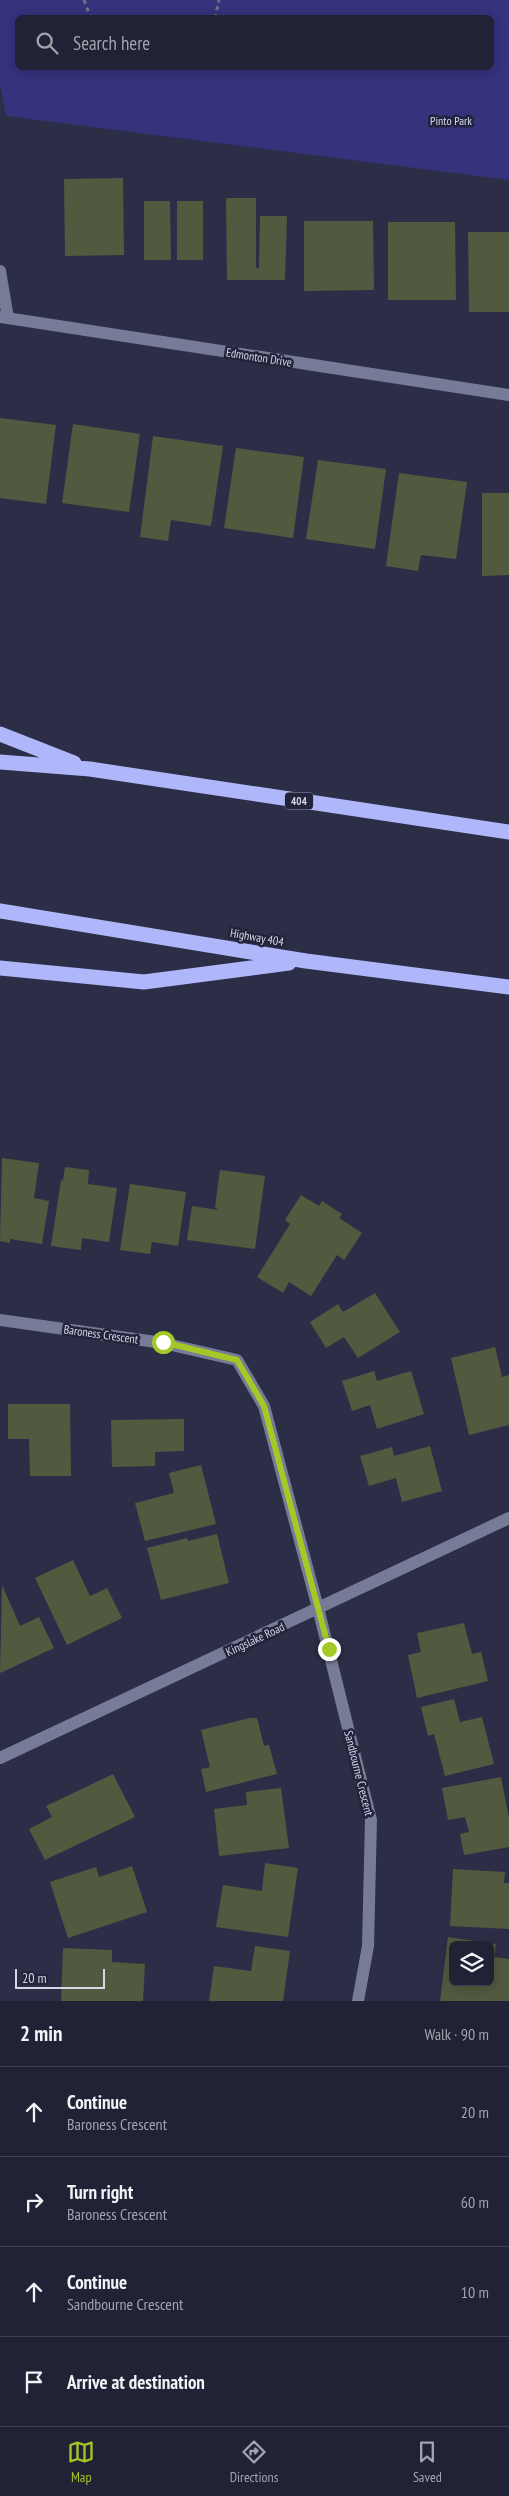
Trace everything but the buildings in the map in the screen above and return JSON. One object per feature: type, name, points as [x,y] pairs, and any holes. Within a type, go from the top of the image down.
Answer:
[{"type":"highway","points":[[0,734],[90,769]]},
{"type":"highway","name":"404","points":[[0,762],[90,769],[509,832]]},
{"type":"highway","name":"Highway 404","points":[[0,912],[306,961],[509,987]]},
{"type":"highway","points":[[0,968],[144,982],[306,961]]},
{"type":"street","points":[[0,272],[4,318]]},
{"type":"street","name":"Edmonton Drive","points":[[4,318],[509,395]]},
{"type":"street","name":"Baroness Crescent","points":[[0,1320],[163,1342],[237,1360],[264,1406],[318,1608]]},
{"type":"street","name":"Kingslake Road","points":[[0,1758],[509,1518]]},
{"type":"street","name":"Sandbourne Crescent","points":[[318,1608],[371,1820],[368,1946],[358,2001]]},
{"type":"path","points":[[84,0],[90,15]]},
{"type":"path","points":[[216,15],[219,0]]},
{"type":"green space","name":"Pinto Park","points":[[0,0],[509,0],[509,180],[6,116],[0,85]]},
{"type":"route","points":[[163,1342],[237,1360],[264,1406],[329,1649]]}]
